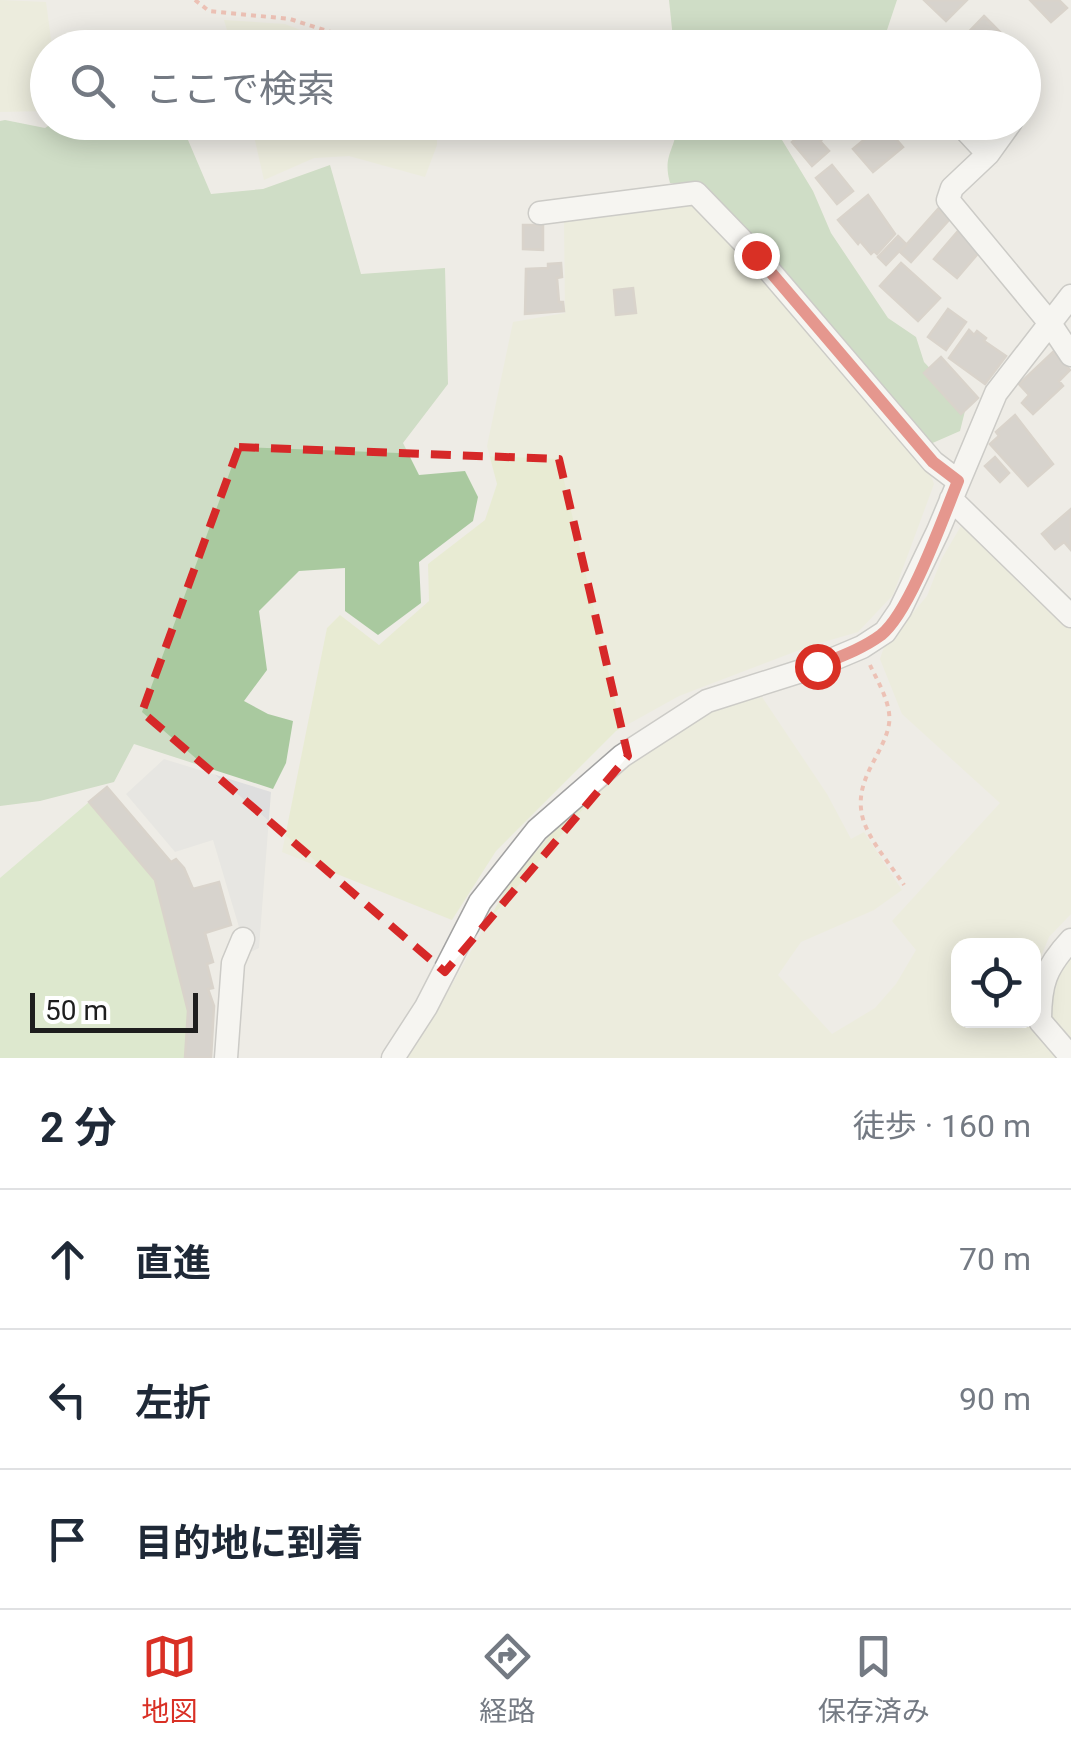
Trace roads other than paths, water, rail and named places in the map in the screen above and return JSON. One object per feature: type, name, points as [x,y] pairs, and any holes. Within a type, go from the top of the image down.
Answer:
[{"type":"street","points":[[975,140],[988,154]]},
{"type":"street","points":[[998,140],[952,188],[948,200],[1068,345]]},
{"type":"street","points":[[540,213],[696,194],[756,255],[954,490],[1071,616]]},
{"type":"street","points":[[393,1058],[426,1008],[480,902],[537,830],[622,756],[707,701],[817,666],[862,647],[884,632],[900,610],[996,393],[1071,296]]},
{"type":"street","points":[[226,1058],[233,963],[243,939]]},
{"type":"street","points":[[1071,940],[1040,988],[1040,1021],[1071,1058]]}]
